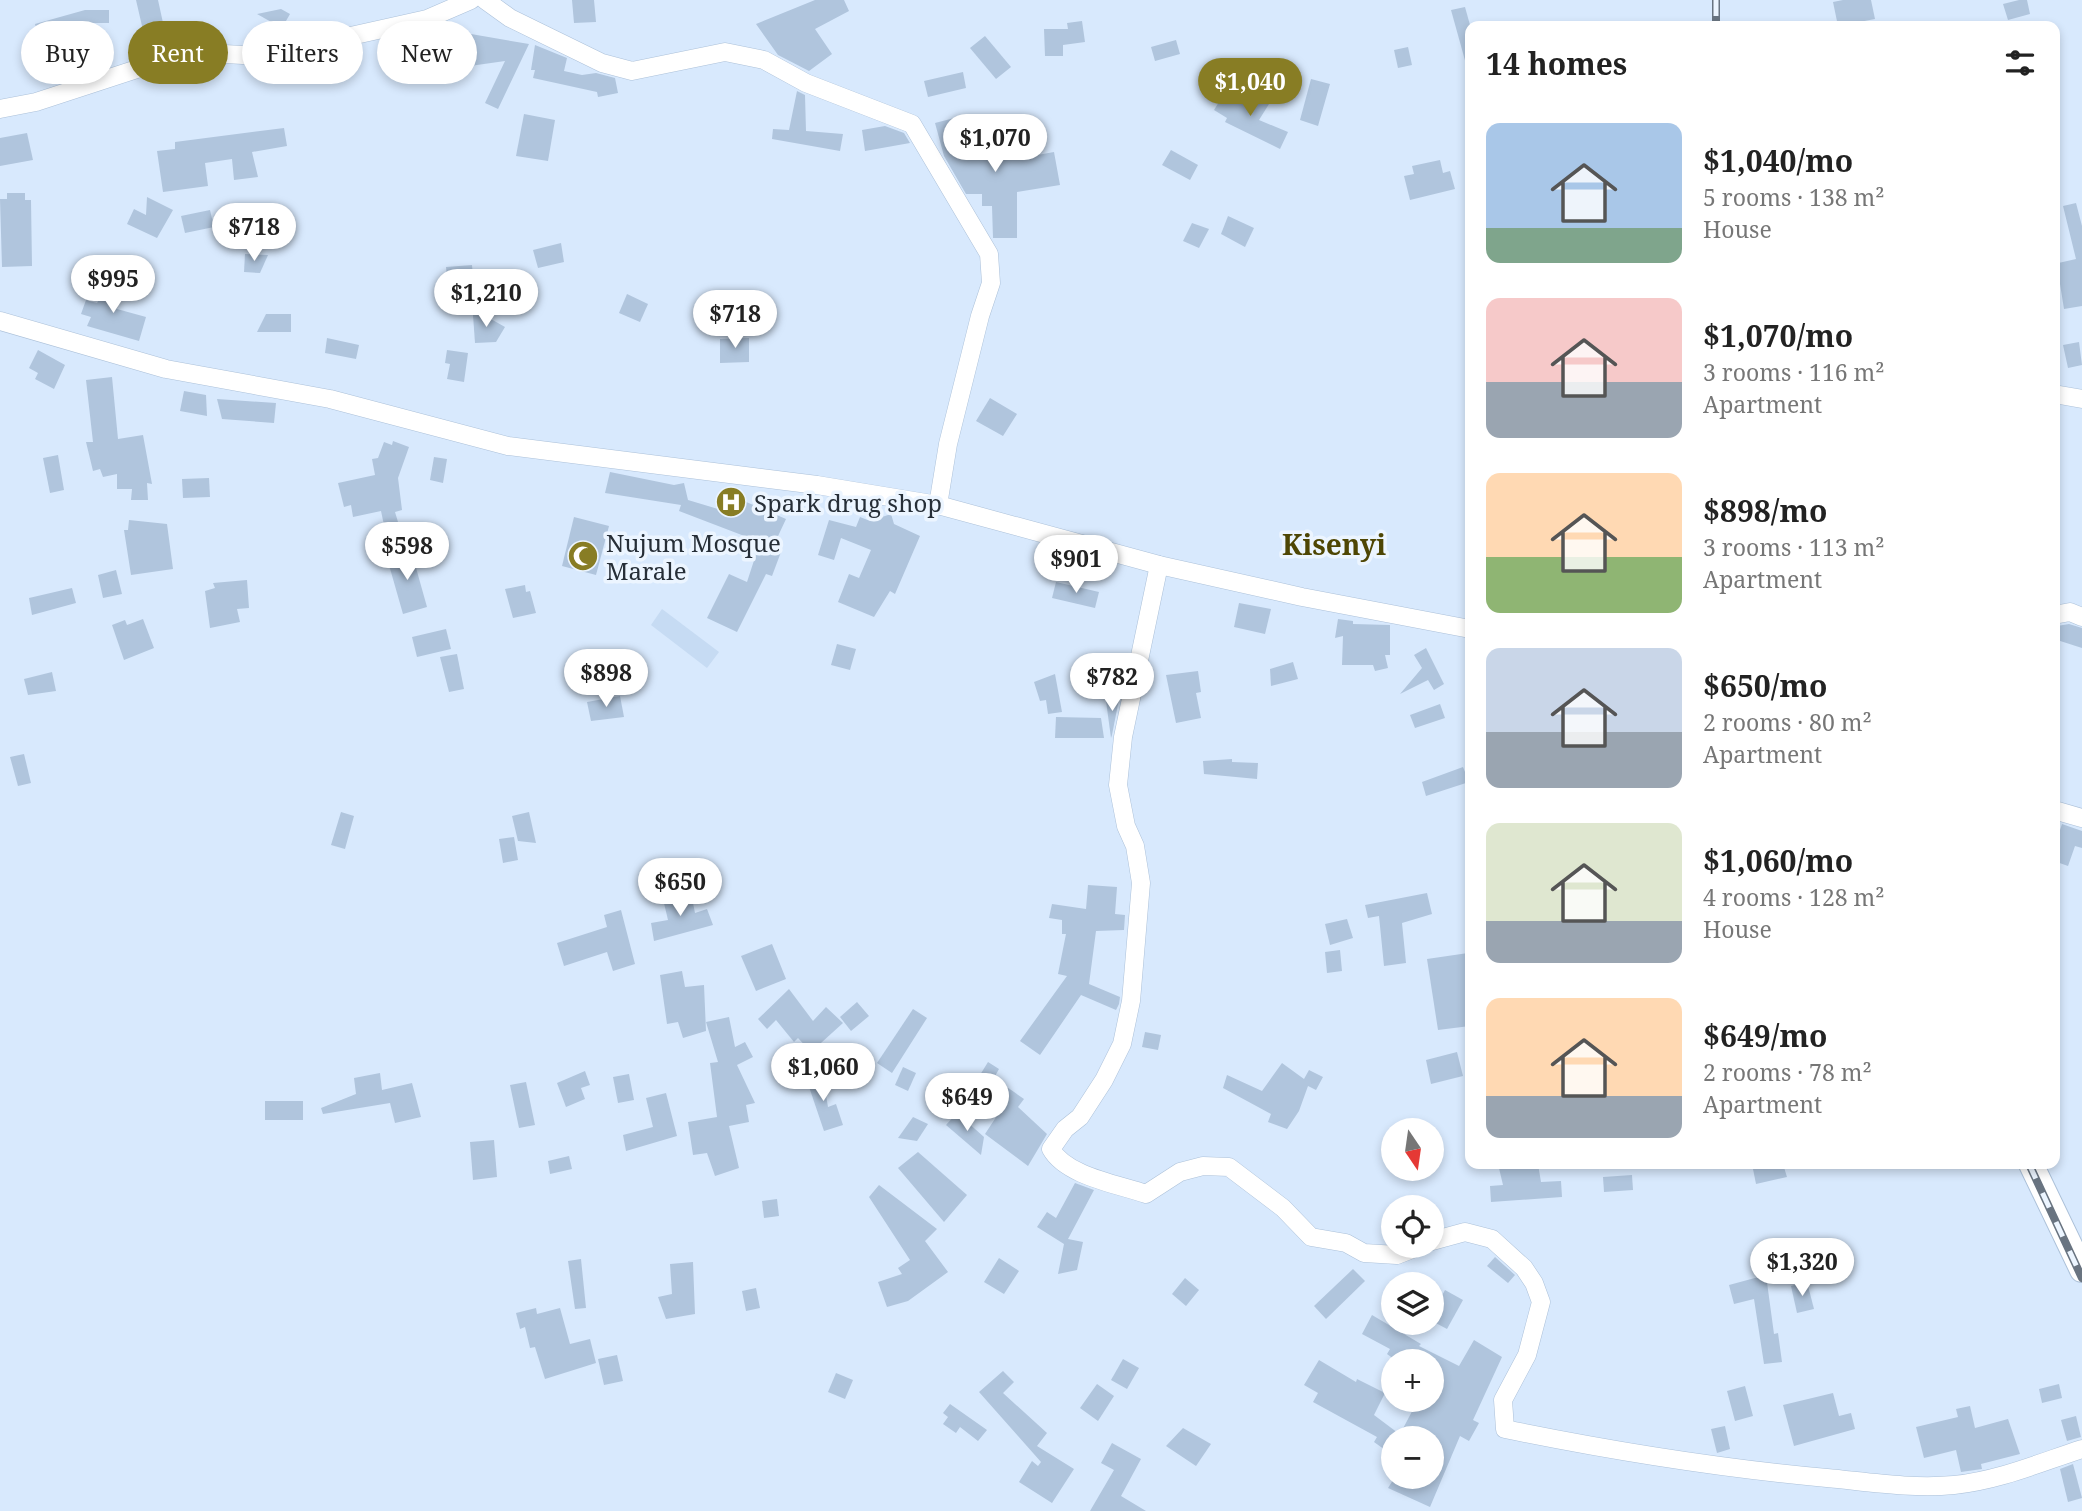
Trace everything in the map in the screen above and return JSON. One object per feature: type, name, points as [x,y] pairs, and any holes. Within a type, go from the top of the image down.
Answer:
[{"type":"main road","points":[[2033,1169],[2082,1270]]},
{"type":"street","points":[[0,109],[36,102],[189,52],[261,56],[427,19],[471,0]]},
{"type":"street","points":[[485,0],[510,18],[601,63],[632,71],[725,52],[764,60],[806,83],[912,124],[989,254],[992,283],[980,316],[948,444],[938,505]]},
{"type":"street","points":[[0,321],[166,369],[330,399],[508,446],[817,485],[938,505],[1158,565],[1301,597],[1465,628]]},
{"type":"street","points":[[2060,395],[2082,399]]},
{"type":"street","points":[[1158,565],[1123,737],[1118,785],[1126,826],[1135,846],[1141,883],[1131,1001],[1122,1044],[1104,1080],[1080,1117],[1065,1129],[1051,1149],[1056,1158],[1073,1168],[1146,1194],[1180,1172],[1203,1166],[1229,1167],[1265,1192],[1311,1237],[1346,1243],[1364,1253],[1381,1254]]},
{"type":"street","points":[[2069,615],[2082,597]]},
{"type":"street","points":[[2060,812],[2082,818]]},
{"type":"street","points":[[1444,1238],[1465,1232],[1492,1239],[1524,1268],[1534,1283],[1541,1302],[1527,1355],[1503,1400],[1506,1429],[1607,1450],[1727,1469],[1892,1485],[1953,1485],[2007,1477],[2082,1449]]},
{"type":"shaded area","points":[[662,609],[719,652],[707,668],[651,625]]},
{"type":"building","points":[[136,0],[158,0],[163,21],[141,21]]},
{"type":"building","points":[[572,0],[594,0],[596,22],[574,23]]},
{"type":"building","points":[[815,0],[844,0],[849,11],[815,29],[832,54],[809,71],[778,55],[756,24]]},
{"type":"building","points":[[1871,0],[1875,19],[1837,21],[1833,2]]},
{"type":"building","points":[[2027,0],[2030,14],[2008,20],[2003,4]]},
{"type":"building","points":[[1465,7],[1469,21],[1465,21],[1465,60],[1451,10]]},
{"type":"building","points":[[281,9],[290,14],[286,21],[270,21],[257,14]]},
{"type":"building","points":[[85,10],[109,10],[109,21],[46,21]]},
{"type":"building","points":[[1082,21],[1085,42],[1063,45],[1063,56],[1045,56],[1044,29],[1068,29],[1067,23]]},
{"type":"building","points":[[477,35],[529,44],[498,109],[485,103],[505,61],[477,65]]},
{"type":"building","points":[[985,36],[1011,67],[996,79],[970,48]]},
{"type":"building","points":[[1176,40],[1180,54],[1155,61],[1151,47]]},
{"type":"building","points":[[535,45],[567,58],[564,71],[582,75],[596,73],[615,78],[618,93],[598,97],[597,92],[533,78],[535,70],[531,70]]},
{"type":"building","points":[[1408,47],[1412,65],[1398,68],[1394,50]]},
{"type":"building","points":[[963,72],[966,88],[928,97],[924,81]]},
{"type":"building","points":[[1311,79],[1330,84],[1318,126],[1300,120]]},
{"type":"building","points":[[1227,89],[1247,102],[1252,94],[1269,104],[1259,120],[1288,132],[1280,149],[1225,122],[1227,118],[1214,110]]},
{"type":"building","points":[[797,91],[805,95],[806,131],[843,134],[840,151],[772,139],[773,129],[789,130]]},
{"type":"building","points":[[524,114],[555,120],[548,161],[516,156]]},
{"type":"building","points":[[962,116],[972,152],[997,146],[998,153],[1032,151],[1032,156],[1054,152],[1060,185],[1017,192],[1017,238],[993,238],[992,206],[982,206],[982,194],[966,194],[944,156],[935,123]]},
{"type":"building","points":[[885,126],[904,133],[910,143],[865,151],[862,130]]},
{"type":"building","points":[[284,128],[287,146],[252,152],[258,177],[234,180],[232,159],[205,163],[208,186],[163,192],[157,151],[175,149],[175,142]]},
{"type":"building","points":[[27,133],[33,160],[0,166],[0,138]]},
{"type":"building","points":[[1171,150],[1198,165],[1190,180],[1162,165]]},
{"type":"building","points":[[1440,160],[1443,173],[1450,171],[1455,189],[1410,200],[1404,176],[1414,174],[1412,166]]},
{"type":"building","points":[[7,193],[25,193],[25,200],[31,200],[32,266],[2,267],[0,199],[7,199]]},
{"type":"building","points":[[147,197],[173,210],[157,238],[127,224],[134,209],[146,215]]},
{"type":"building","points":[[2076,203],[2082,226],[2082,306],[2064,309],[2060,263],[2076,259],[2063,206]]},
{"type":"building","points":[[210,210],[214,227],[185,233],[181,216]]},
{"type":"building","points":[[1228,216],[1254,228],[1245,247],[1221,234]]},
{"type":"building","points":[[1192,223],[1209,229],[1199,248],[1183,241]]},
{"type":"building","points":[[561,243],[564,262],[538,268],[533,250]]},
{"type":"building","points":[[245,254],[268,255],[260,273],[244,272]]},
{"type":"building","points":[[472,265],[475,298],[449,300],[446,267]]},
{"type":"building","points":[[110,282],[122,290],[117,309],[146,317],[139,341],[87,326],[91,317],[81,314],[86,300],[97,303]]},
{"type":"building","points":[[627,294],[648,304],[640,322],[619,313]]},
{"type":"building","points":[[266,314],[291,314],[291,332],[257,332]]},
{"type":"building","points":[[482,314],[505,327],[496,342],[475,343],[473,315]]},
{"type":"building","points":[[327,338],[359,345],[356,359],[325,353]]},
{"type":"building","points":[[749,338],[749,362],[720,363],[720,339]]},
{"type":"building","points":[[2079,342],[2082,365],[2068,368],[2063,345]]},
{"type":"building","points":[[38,350],[65,365],[54,389],[35,379],[38,373],[29,368]]},
{"type":"building","points":[[447,350],[468,353],[464,382],[447,379],[450,364],[445,363]]},
{"type":"building","points":[[112,377],[118,439],[143,435],[152,484],[147,483],[148,500],[131,500],[132,489],[117,489],[117,474],[103,477],[100,469],[93,471],[86,442],[93,442],[86,380]]},
{"type":"building","points":[[184,391],[206,395],[207,416],[180,411]]},
{"type":"building","points":[[990,398],[1017,414],[1003,436],[976,421]]},
{"type":"building","points":[[217,399],[276,403],[274,423],[222,419]]},
{"type":"building","points":[[393,441],[409,447],[398,478],[402,510],[395,512],[398,522],[384,525],[381,511],[353,517],[351,505],[344,507],[338,483],[375,475],[372,459],[378,458],[384,442],[392,445]]},
{"type":"building","points":[[58,455],[64,490],[50,493],[43,458]]},
{"type":"building","points":[[434,457],[447,459],[443,483],[430,480]]},
{"type":"building","points":[[610,472],[674,485],[684,483],[688,500],[718,509],[725,493],[786,519],[772,549],[781,552],[772,576],[766,574],[737,632],[707,618],[729,574],[747,582],[760,542],[679,511],[681,505],[605,493]]},
{"type":"building","points":[[209,478],[210,497],[183,498],[182,479]]},
{"type":"building","points":[[891,514],[894,524],[920,536],[895,594],[890,591],[874,617],[838,602],[849,574],[859,578],[871,550],[841,538],[834,560],[818,555],[829,520],[856,527],[860,517],[870,521]]},
{"type":"building","points":[[574,517],[609,526],[596,575],[562,566]]},
{"type":"building","points":[[129,520],[167,524],[173,569],[131,575],[124,530],[128,530]]},
{"type":"building","points":[[411,550],[427,607],[403,614],[387,558]]},
{"type":"building","points":[[116,570],[122,594],[103,598],[98,575]]},
{"type":"building","points":[[247,580],[249,608],[237,609],[240,622],[210,628],[205,591],[215,588],[213,583]]},
{"type":"building","points":[[1056,582],[1099,592],[1095,608],[1052,598]]},
{"type":"building","points":[[525,585],[526,592],[530,591],[536,613],[513,618],[505,589]]},
{"type":"building","points":[[72,588],[76,603],[32,615],[29,598]]},
{"type":"building","points":[[1239,603],[1271,609],[1265,634],[1234,627]]},
{"type":"building","points":[[143,619],[154,648],[124,660],[112,625],[125,620],[127,625]]},
{"type":"building","points":[[1338,619],[1353,621],[1353,624],[1390,625],[1390,655],[1385,655],[1388,668],[1375,671],[1373,665],[1342,665],[1343,636],[1335,638]]},
{"type":"building","points":[[2069,624],[2082,628],[2082,648],[2060,641],[2060,626]]},
{"type":"building","points":[[446,629],[451,649],[417,657],[412,637]]},
{"type":"building","points":[[837,644],[856,649],[850,670],[831,665]]},
{"type":"building","points":[[1426,648],[1444,684],[1434,690],[1428,680],[1400,694],[1422,668],[1414,655]]},
{"type":"building","points":[[457,654],[464,689],[449,692],[440,657]]},
{"type":"building","points":[[1293,662],[1298,679],[1271,686],[1270,669]]},
{"type":"building","points":[[1198,671],[1201,692],[1196,693],[1201,718],[1176,723],[1166,675]]},
{"type":"building","points":[[52,672],[56,691],[28,695],[24,679]]},
{"type":"building","points":[[1055,674],[1062,712],[1048,714],[1046,700],[1040,701],[1034,682]]},
{"type":"building","points":[[620,696],[624,717],[591,721],[587,702]]},
{"type":"building","points":[[1119,699],[1112,735],[1111,738],[1106,701]]},
{"type":"building","points":[[1440,704],[1445,718],[1415,728],[1410,715]]},
{"type":"building","points":[[1056,717],[1101,718],[1104,738],[1055,738]]},
{"type":"building","points":[[24,754],[31,783],[18,786],[10,757]]},
{"type":"building","points":[[1232,759],[1232,762],[1258,763],[1257,779],[1204,774],[1203,761]]},
{"type":"building","points":[[1463,767],[1465,772],[1465,783],[1426,796],[1422,782]]},
{"type":"building","points":[[341,812],[354,816],[345,849],[331,845]]},
{"type":"building","points":[[529,812],[536,843],[518,841],[512,816]]},
{"type":"building","points":[[2062,824],[2082,831],[2082,848],[2075,846],[2068,866],[2060,863]]},
{"type":"building","points":[[514,837],[518,860],[503,863],[499,839]]},
{"type":"building","points":[[1088,885],[1117,887],[1115,914],[1125,915],[1124,930],[1096,931],[1089,984],[1120,997],[1119,1004],[1116,1010],[1081,995],[1040,1055],[1020,1041],[1067,976],[1058,974],[1066,934],[1062,934],[1062,920],[1049,918],[1052,904],[1086,909]]},
{"type":"building","points":[[691,893],[695,913],[707,909],[713,925],[654,941],[651,923],[668,920],[663,899]]},
{"type":"building","points":[[1427,893],[1432,914],[1402,923],[1406,963],[1384,966],[1379,916],[1368,918],[1365,905]]},
{"type":"building","points":[[621,910],[635,964],[613,971],[607,952],[564,966],[557,943],[607,927],[604,915]]},
{"type":"building","points":[[1347,919],[1353,938],[1330,945],[1325,924]]},
{"type":"building","points":[[772,944],[786,979],[756,991],[741,956]]},
{"type":"building","points":[[1340,950],[1342,971],[1327,973],[1325,952]]},
{"type":"building","points":[[1465,953],[1465,1027],[1438,1030],[1427,959]]},
{"type":"building","points":[[682,971],[685,987],[704,985],[706,1031],[683,1038],[678,1022],[667,1024],[660,975]]},
{"type":"building","points":[[789,989],[813,1021],[826,1007],[843,1023],[811,1052],[798,1038],[794,1042],[776,1020],[767,1029],[758,1019]]},
{"type":"building","points":[[857,1002],[869,1016],[851,1031],[840,1017]]},
{"type":"building","points":[[913,1009],[927,1018],[892,1073],[877,1063]]},
{"type":"building","points":[[729,1017],[735,1047],[745,1042],[753,1057],[737,1065],[755,1103],[746,1105],[749,1122],[729,1126],[739,1168],[715,1176],[707,1153],[693,1155],[688,1122],[717,1117],[710,1063],[718,1062],[706,1022]]},
{"type":"building","points":[[1145,1032],[1161,1035],[1158,1050],[1142,1047]]},
{"type":"building","points":[[1457,1052],[1463,1076],[1431,1084],[1426,1060]]},
{"type":"building","points":[[988,1062],[999,1069],[994,1078],[1024,1099],[1018,1107],[1047,1134],[1028,1166],[985,1134],[1002,1108],[972,1088]]},
{"type":"building","points":[[1282,1063],[1304,1079],[1309,1070],[1323,1077],[1316,1090],[1308,1086],[1299,1111],[1287,1129],[1268,1122],[1271,1114],[1223,1088],[1227,1075],[1262,1091]]},
{"type":"building","points":[[903,1067],[916,1073],[908,1091],[895,1085]]},
{"type":"building","points":[[585,1071],[590,1085],[581,1088],[585,1099],[566,1107],[557,1083]]},
{"type":"building","points":[[822,1072],[828,1107],[836,1104],[843,1125],[824,1131],[805,1075]]},
{"type":"building","points":[[380,1073],[382,1090],[412,1083],[421,1117],[395,1123],[390,1103],[323,1114],[321,1108],[356,1094],[354,1078]]},
{"type":"building","points":[[629,1074],[634,1100],[618,1103],[613,1077]]},
{"type":"building","points":[[526,1082],[535,1125],[519,1128],[510,1085]]},
{"type":"building","points":[[666,1093],[677,1136],[626,1151],[623,1135],[653,1127],[646,1098]]},
{"type":"building","points":[[265,1101],[303,1101],[303,1120],[265,1120]]},
{"type":"building","points":[[957,1113],[984,1137],[981,1155],[946,1125]]},
{"type":"building","points":[[913,1117],[928,1124],[917,1141],[898,1138]]},
{"type":"building","points":[[494,1140],[497,1177],[473,1180],[470,1142]]},
{"type":"building","points":[[918,1152],[967,1195],[944,1222],[898,1168]]},
{"type":"building","points":[[569,1156],[572,1169],[550,1174],[548,1161]]},
{"type":"building","points":[[1499,1169],[1539,1169],[1541,1182],[1561,1181],[1562,1197],[1491,1202],[1490,1186],[1503,1185]]},
{"type":"building","points":[[1753,1169],[1785,1169],[1787,1177],[1756,1184]]},
{"type":"building","points":[[1632,1175],[1633,1190],[1604,1192],[1603,1177]]},
{"type":"building","points":[[1075,1183],[1094,1190],[1068,1239],[1083,1242],[1077,1270],[1058,1274],[1064,1244],[1037,1227],[1047,1212],[1056,1218]]},
{"type":"building","points":[[879,1185],[937,1229],[925,1241],[948,1272],[908,1301],[887,1307],[878,1282],[902,1274],[898,1268],[910,1260],[869,1197]]},
{"type":"building","points":[[777,1199],[779,1216],[764,1218],[762,1201]]},
{"type":"building","points":[[1495,1257],[1515,1275],[1508,1283],[1487,1266]]},
{"type":"building","points":[[999,1258],[1019,1271],[1004,1294],[984,1282]]},
{"type":"building","points":[[581,1259],[586,1308],[575,1309],[568,1261]]},
{"type":"building","points":[[693,1262],[695,1314],[666,1319],[658,1297],[672,1294],[670,1264]]},
{"type":"building","points":[[1353,1269],[1365,1281],[1326,1319],[1314,1306]]},
{"type":"building","points":[[1766,1275],[1774,1334],[1778,1333],[1782,1362],[1764,1364],[1754,1299],[1734,1304],[1729,1285]]},
{"type":"building","points":[[1185,1278],[1199,1290],[1186,1306],[1172,1294]]},
{"type":"building","points":[[1807,1282],[1814,1309],[1797,1313],[1791,1286]]},
{"type":"building","points":[[756,1288],[760,1308],[746,1311],[742,1291]]},
{"type":"building","points":[[1444,1292],[1463,1300],[1447,1329],[1444,1327]]},
{"type":"building","points":[[536,1308],[537,1314],[560,1308],[570,1344],[590,1339],[596,1363],[545,1379],[535,1347],[530,1348],[525,1327],[520,1329],[516,1313]]},
{"type":"building","points":[[1372,1315],[1381,1320],[1381,1335],[1406,1335],[1425,1349],[1390,1349],[1362,1334]]},
{"type":"building","points":[[1474,1340],[1502,1357],[1473,1420],[1479,1423],[1469,1441],[1460,1436],[1444,1474],[1444,1426],[1404,1426],[1412,1412],[1444,1412],[1444,1358],[1459,1366]]},
{"type":"building","points":[[617,1355],[623,1381],[604,1385],[598,1359]]},
{"type":"building","points":[[1123,1359],[1139,1368],[1127,1389],[1111,1380]]},
{"type":"building","points":[[1319,1360],[1356,1382],[1357,1379],[1381,1391],[1381,1401],[1374,1415],[1389,1426],[1381,1426],[1381,1447],[1374,1442],[1377,1437],[1313,1402],[1318,1393],[1304,1385]]},
{"type":"building","points":[[1003,1371],[1014,1382],[1003,1393],[1047,1433],[1037,1446],[1074,1469],[1052,1503],[1019,1482],[1032,1461],[1038,1466],[1041,1462],[979,1392]]},
{"type":"building","points":[[836,1373],[853,1380],[845,1399],[828,1392]]},
{"type":"building","points":[[1097,1384],[1114,1396],[1098,1421],[1080,1408]]},
{"type":"building","points":[[2059,1384],[2062,1398],[2042,1403],[2039,1389]]},
{"type":"building","points":[[1745,1386],[1753,1416],[1735,1421],[1727,1391]]},
{"type":"building","points":[[1833,1393],[1839,1416],[1851,1413],[1855,1429],[1794,1446],[1783,1405]]},
{"type":"building","points":[[950,1404],[987,1430],[978,1441],[960,1427],[956,1433],[943,1424],[948,1417],[943,1413]]},
{"type":"building","points":[[1970,1406],[1975,1428],[2008,1419],[2020,1454],[1981,1464],[1982,1469],[1961,1472],[1956,1450],[1924,1458],[1916,1427],[1958,1417],[1956,1409]]},
{"type":"building","points":[[2076,1416],[2081,1437],[2067,1441],[2061,1420]]},
{"type":"building","points":[[1725,1426],[1730,1449],[1717,1453],[1711,1429]]},
{"type":"building","points":[[1183,1428],[1211,1444],[1196,1466],[1166,1446]]},
{"type":"building","points":[[1112,1443],[1141,1459],[1121,1496],[1146,1511],[1090,1511],[1114,1470],[1101,1463]]},
{"type":"building","points":[[2073,1464],[2082,1498],[2068,1502],[2060,1469]]},
{"type":"building","points":[[1390,1489],[1438,1489],[1430,1507]]},
{"type":"railway","points":[[1716,0],[1716,21]]},
{"type":"railway","points":[[2031,1169],[2082,1278]]},
{"type":"place","name":"Spark drug shop","points":[[731,502]]},
{"type":"place","name":"Nujum Mosque Marale","points":[[583,556]]},
{"type":"district","name":"Kisenyi","points":[[1334,544]]}]
